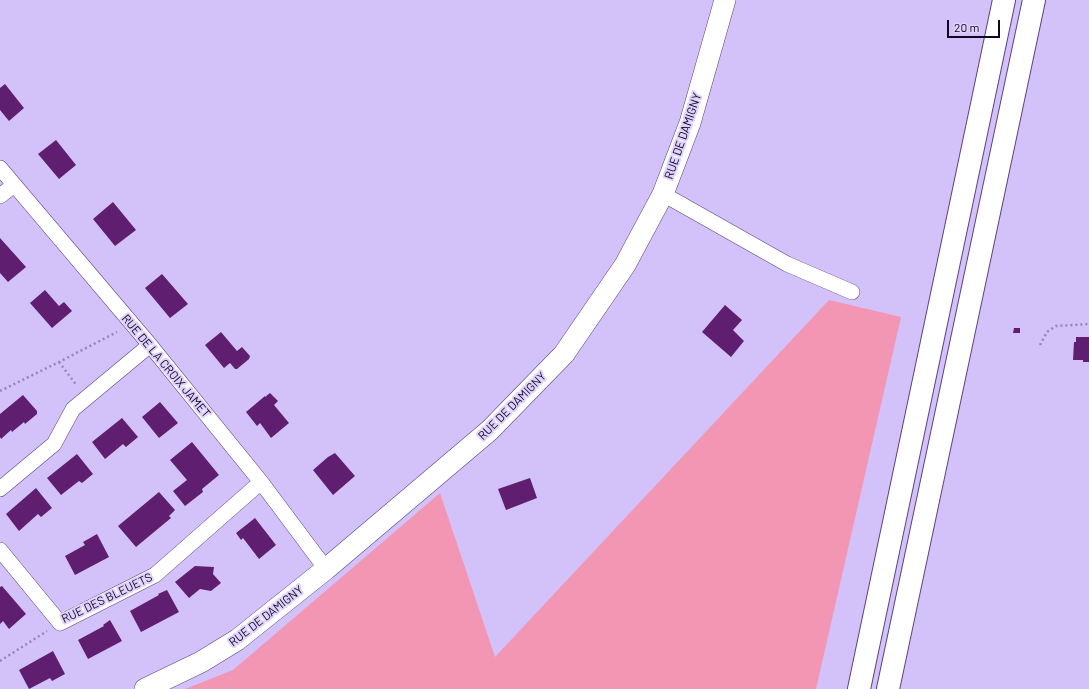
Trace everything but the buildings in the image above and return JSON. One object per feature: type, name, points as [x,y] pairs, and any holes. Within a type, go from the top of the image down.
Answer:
[{"type":"highway","points":[[859,689],[1004,0]]},
{"type":"highway","points":[[888,689],[1034,0]]},
{"type":"street","name":"RUE DE DAMIGNY","points":[[144,689],[201,662],[237,640],[326,569],[490,430],[564,354],[625,265],[663,194],[690,123],[725,0]]},
{"type":"street","name":"RUE DE LA CROIX JAMET","points":[[0,168],[150,345],[262,482],[326,569]]},
{"type":"street","points":[[0,196],[14,185]]},
{"type":"street","points":[[663,194],[786,264],[852,292]]},
{"type":"street","points":[[0,489],[54,444],[73,409],[150,345]]},
{"type":"street","name":"RUE DES BLEUETS","points":[[0,550],[60,623],[155,575],[262,482]]},
{"type":"path","points":[[0,391],[132,324]]},
{"type":"path","points":[[1040,345],[1047,332],[1056,326],[1089,324]]},
{"type":"path","points":[[59,362],[86,398]]},
{"type":"path","points":[[0,661],[60,623]]},
{"type":"shaded area","points":[[829,300],[901,317],[816,689],[185,689],[233,670],[440,493],[495,657]]}]
